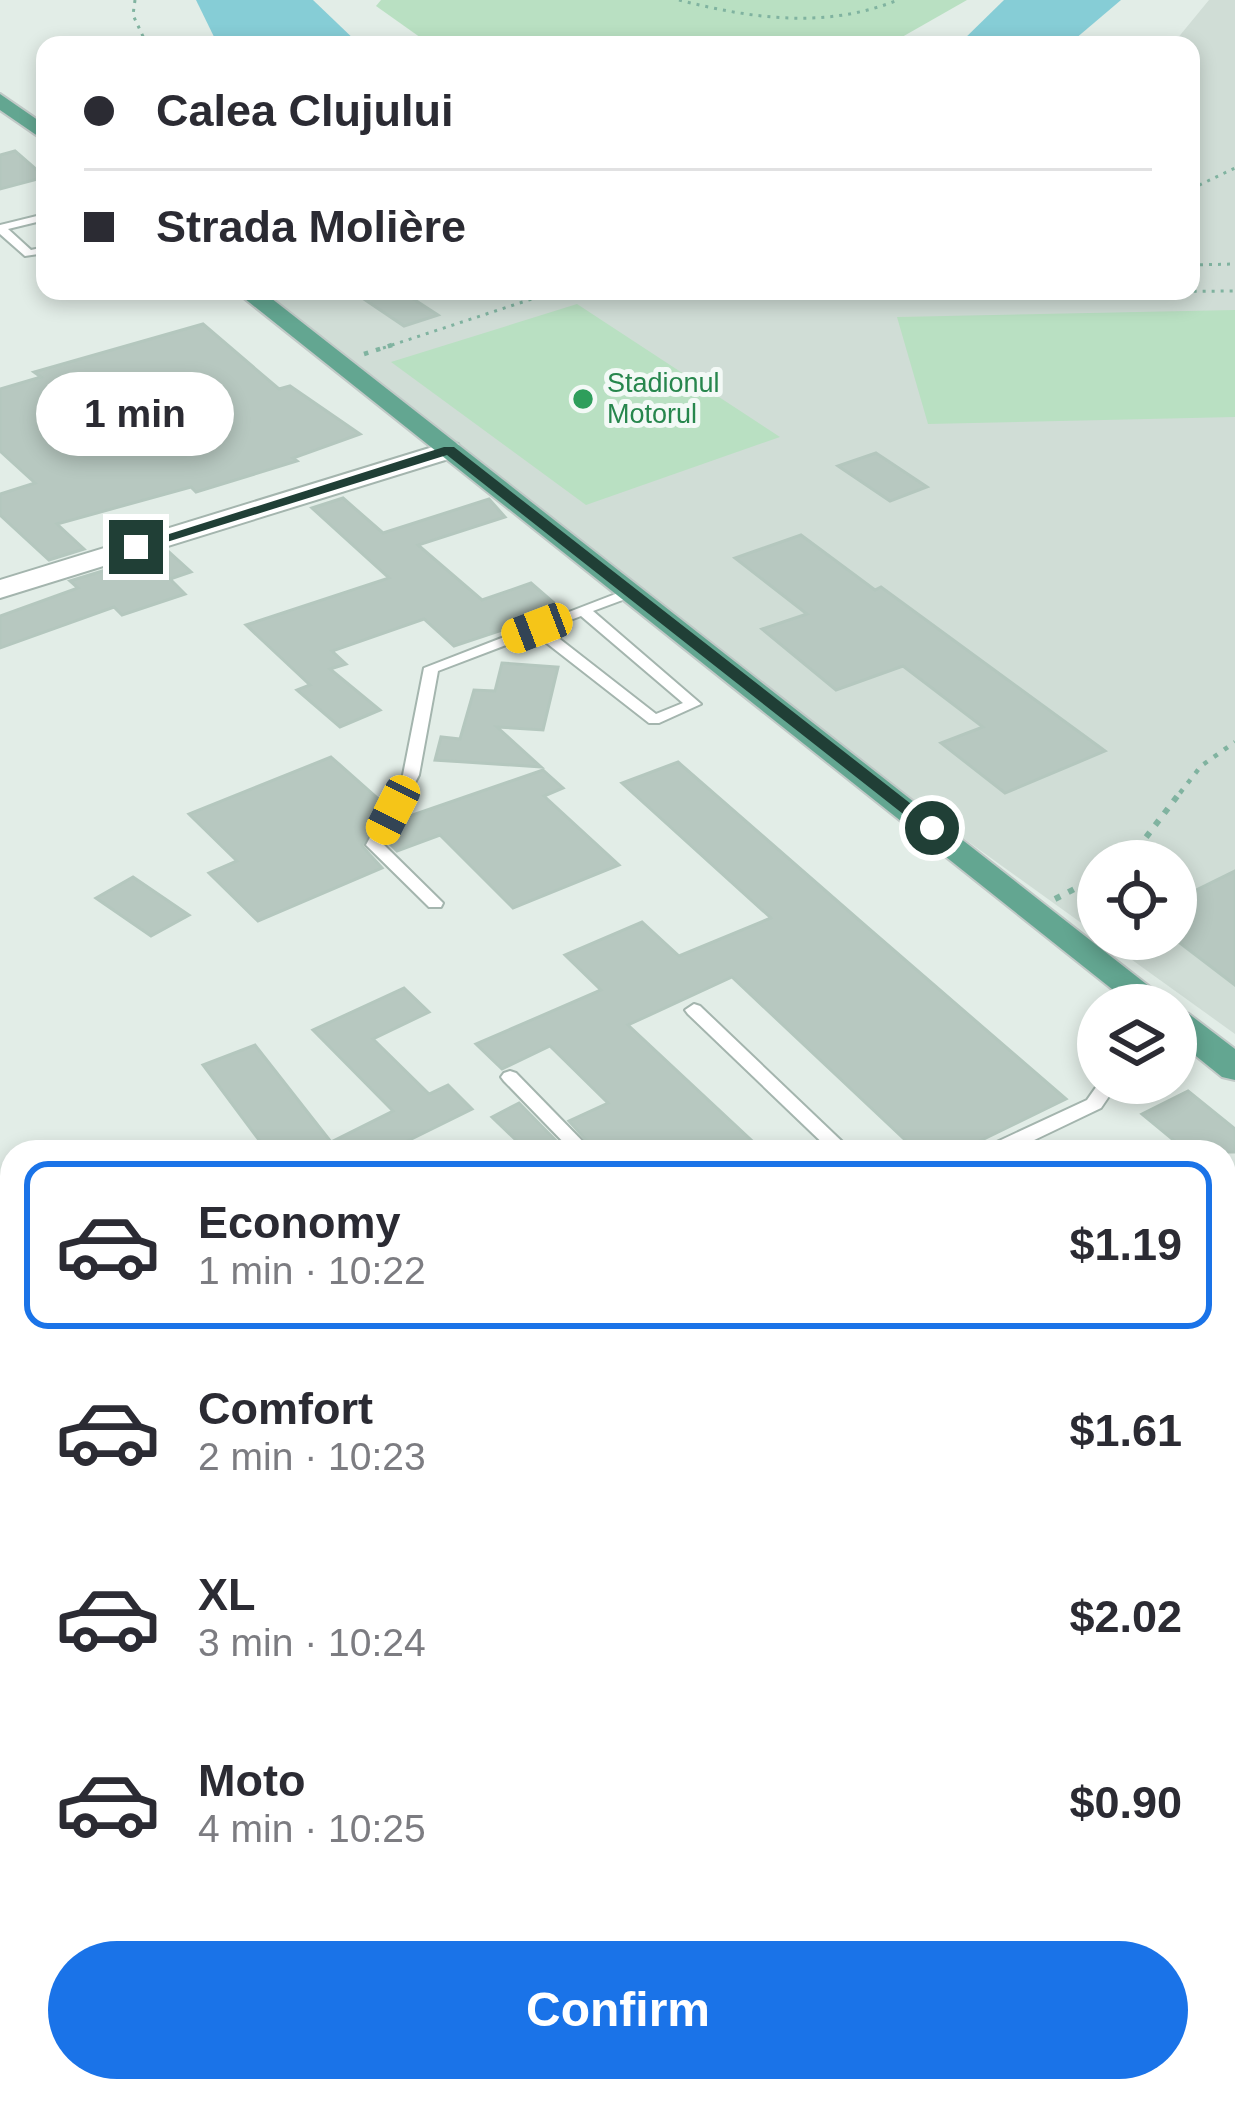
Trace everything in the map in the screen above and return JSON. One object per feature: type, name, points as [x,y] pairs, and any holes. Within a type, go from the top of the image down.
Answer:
[{"type":"main road","points":[[0,100],[36,128]]},
{"type":"main road","points":[[258,300],[1129,984]]},
{"type":"main road","points":[[1197,1038],[1235,1068]]},
{"type":"street","points":[[0,590],[449,450]]},
{"type":"lane","points":[[0,228],[36,219]]},
{"type":"lane","points":[[0,228],[29,254],[36,252]]},
{"type":"lane","points":[[435,903],[374,845],[411,775],[431,668],[632,592]]},
{"type":"lane","points":[[537,628],[654,720],[693,704],[583,610]]},
{"type":"lane","points":[[694,1010],[831,1140]]},
{"type":"lane","points":[[510,1077],[572,1140]]},
{"type":"lane","points":[[1018,1140],[1094,1104]]},
{"type":"path","points":[[135,0],[134,15],[143,36]]},
{"type":"path","points":[[679,0],[762,16],[824,18],[878,10],[898,0]]},
{"type":"path","points":[[1200,184],[1235,168]]},
{"type":"path","points":[[1200,265],[1235,264]]},
{"type":"path","points":[[1200,292],[1235,292]]},
{"type":"path","points":[[338,363],[529,300]]},
{"type":"path","points":[[1144,840],[1201,766],[1235,742]]},
{"type":"path","points":[[1035,908],[1077,887]]},
{"type":"shaded area","points":[[1209,0],[1235,0],[1235,1034],[1197,1007],[1197,984],[1166,984],[1132,960],[1197,960],[1197,840],[1077,840],[1077,920],[663,622],[449,450],[274,300],[1200,300],[1200,36],[1179,36]]},
{"type":"green space","points":[[381,0],[967,0],[904,36],[418,36],[376,6]]},
{"type":"green space","name":"Stadionul Motorul","points":[[577,304],[780,437],[586,505],[391,362]]},
{"type":"green space","points":[[1235,310],[1235,417],[928,424],[897,317]]},
{"type":"water","points":[[196,0],[313,0],[351,36],[214,36]]},
{"type":"water","points":[[1004,0],[1121,0],[1079,36],[967,36]]},
{"type":"building","points":[[15,151],[36,169],[36,179],[0,189],[0,155]]},
{"type":"building","points":[[365,300],[415,300],[438,315],[404,326]]},
{"type":"building","points":[[203,324],[279,389],[290,386],[360,434],[293,458],[297,461],[196,492],[191,487],[57,524],[84,549],[49,560],[0,515],[0,494],[35,483],[0,451],[0,389],[41,377],[34,372]]},
{"type":"building","points":[[876,453],[927,487],[890,501],[838,466]]},
{"type":"building","points":[[343,498],[383,533],[489,499],[505,517],[418,545],[482,600],[531,583],[562,610],[454,646],[424,619],[332,651],[346,664],[330,669],[380,710],[340,727],[297,690],[310,685],[246,625],[389,578],[312,508]]},
{"type":"building","points":[[801,535],[875,590],[881,587],[1105,751],[1005,793],[941,743],[983,727],[903,666],[836,690],[762,629],[807,614],[735,558]]},
{"type":"building","points":[[168,551],[191,572],[170,579],[185,594],[122,615],[114,607],[0,648],[0,616],[78,588],[70,581]]},
{"type":"building","points":[[502,663],[558,667],[543,730],[497,727],[541,767],[435,760],[441,737],[460,739],[474,690],[495,691]]},
{"type":"building","points":[[331,757],[383,803],[362,846],[382,868],[258,921],[209,873],[237,861],[189,814]]},
{"type":"building","points":[[678,762],[1066,1099],[982,1140],[905,1140],[732,977],[628,1025],[751,1140],[586,1140],[569,1121],[608,1103],[550,1046],[502,1069],[476,1044],[601,990],[565,955],[642,922],[679,956],[771,918],[622,783]]},
{"type":"building","points":[[543,770],[563,788],[544,796],[619,865],[513,908],[440,835],[397,851],[389,843],[401,819]]},
{"type":"building","points":[[1235,871],[1235,985],[1197,956],[1197,890]]},
{"type":"building","points":[[133,877],[189,915],[151,936],[96,898]]},
{"type":"building","points":[[404,988],[429,1012],[373,1039],[429,1094],[448,1085],[472,1109],[409,1140],[335,1140],[393,1111],[313,1030]]},
{"type":"building","points":[[255,1045],[329,1140],[259,1140],[203,1065]]},
{"type":"building","points":[[1197,1098],[1235,1129],[1235,1140],[1173,1140],[1142,1114],[1162,1104],[1197,1104]]},
{"type":"building","points":[[519,1103],[555,1140],[516,1140],[492,1117]]},
{"type":"place","name":"Stadionul Motorul","points":[[583,399]]},
{"type":"route","points":[[136,547],[449,450],[932,828]]}]
